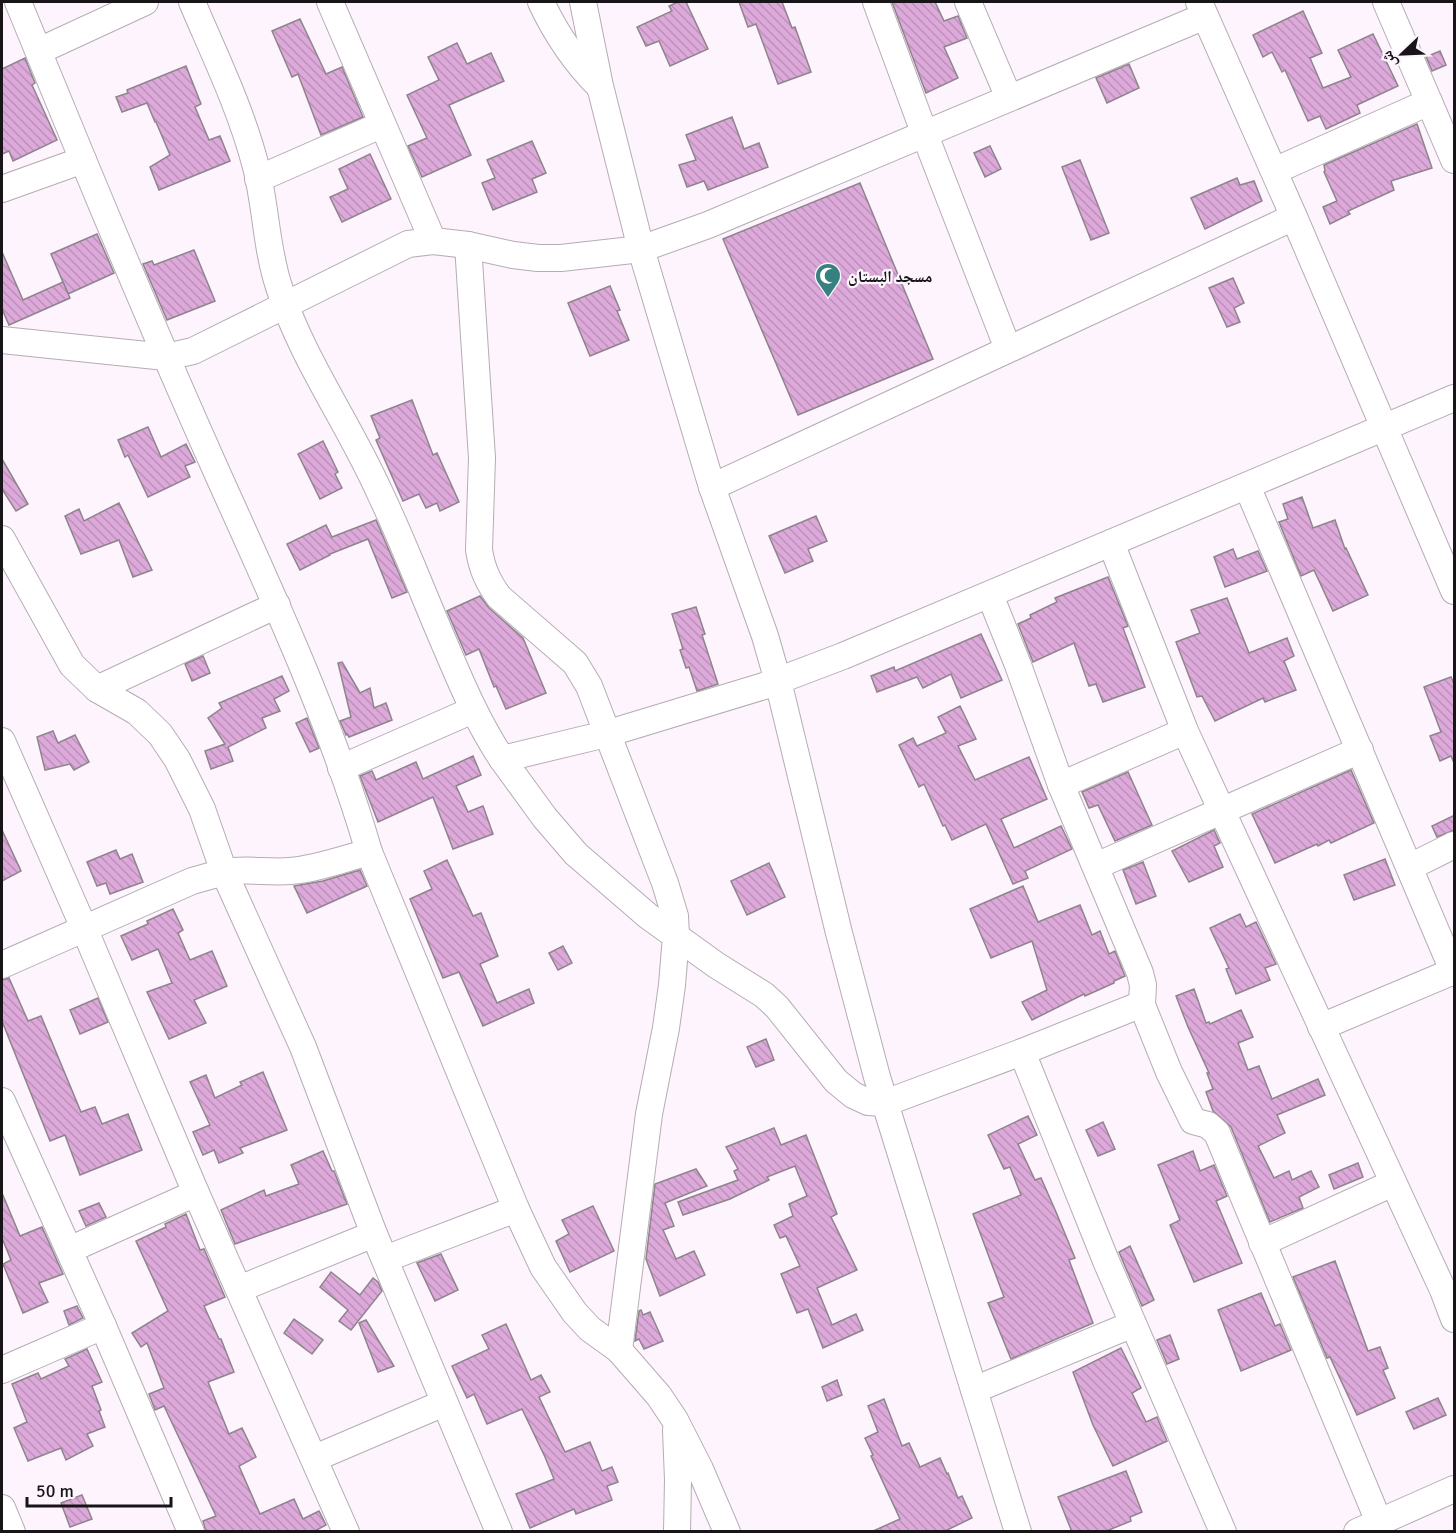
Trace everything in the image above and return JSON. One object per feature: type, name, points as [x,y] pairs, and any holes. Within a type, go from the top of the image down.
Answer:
[{"type":"street","points":[[18,2],[166,357],[277,605],[341,768],[369,852],[516,1209],[543,1268],[590,1329],[619,1350],[659,1396],[675,1420],[700,1469],[727,1532]]},
{"type":"street","points":[[39,51],[145,2]]},
{"type":"street","points":[[192,2],[228,84],[245,131],[258,179],[270,252],[285,305],[309,357],[353,436],[380,492],[473,710],[502,759],[545,818],[576,854],[648,916],[771,1001],[836,1081],[853,1095],[868,1102],[885,1103],[1142,1004]]},
{"type":"street","points":[[330,2],[381,125],[433,241]]},
{"type":"street","points":[[541,2],[564,46],[581,68],[600,86]]},
{"type":"street","points":[[583,2],[600,86],[641,249],[712,487],[765,636],[839,933],[885,1103],[1018,1532]]},
{"type":"street","points":[[876,2],[1008,349]]},
{"type":"street","points":[[968,2],[1009,98]]},
{"type":"street","points":[[1386,2],[1455,160]]},
{"type":"street","points":[[2,340],[166,357],[193,351],[408,244],[433,241],[538,258],[561,258],[641,249],[708,225],[925,135],[1202,9],[1455,591]]},
{"type":"street","points":[[1274,171],[1429,102]]},
{"type":"street","points":[[258,179],[381,125]]},
{"type":"street","points":[[2,189],[83,160]]},
{"type":"street","points":[[712,487],[1294,217]]},
{"type":"street","points":[[468,245],[482,458],[479,550],[481,564],[489,583],[505,605],[575,663],[589,686],[665,883],[675,916],[676,936],[666,1028],[649,1114],[619,1350]]},
{"type":"street","points":[[502,759],[606,734],[778,681],[990,595],[1455,398]]},
{"type":"street","points":[[1247,486],[1454,972],[1321,1027]]},
{"type":"street","points":[[1111,543],[1185,731],[1393,1183],[1449,1288],[1455,1319]]},
{"type":"street","points":[[3,545],[72,665],[97,689],[137,712],[160,734],[177,759],[202,809],[224,872],[303,1047],[374,1234],[499,1532]]},
{"type":"street","points":[[990,595],[1061,785],[1142,979],[1142,1004],[1169,1072],[1193,1121],[1208,1125],[1216,1133],[1262,1243],[1368,1527],[1455,1489]]},
{"type":"street","points":[[97,689],[277,605]]},
{"type":"street","points":[[341,768],[473,710]]},
{"type":"street","points":[[1061,785],[1185,731]]},
{"type":"street","points":[[2,741],[196,1193],[346,1532]]},
{"type":"street","points":[[1096,866],[1360,750]]},
{"type":"street","points":[[1410,867],[1455,845]]},
{"type":"street","points":[[2,965],[192,881],[239,869],[274,873],[303,870],[369,852]]},
{"type":"street","points":[[1022,1052],[1106,1261],[1223,1532]]},
{"type":"street","points":[[2,1101],[103,1326],[191,1532]]},
{"type":"street","points":[[1262,1243],[1393,1183]]},
{"type":"street","points":[[69,1250],[196,1193]]},
{"type":"street","points":[[385,1259],[516,1209]]},
{"type":"street","points":[[239,1289],[374,1234]]},
{"type":"street","points":[[974,1390],[1133,1324]]},
{"type":"street","points":[[2,1370],[103,1326]]},
{"type":"street","points":[[315,1458],[444,1403]]},
{"type":"street","points":[[675,1420],[678,1480],[677,1532]]},
{"type":"street","points":[[2,1508],[12,1532]]},
{"type":"building","points":[[678,2],[686,2],[708,49],[670,66],[659,41],[646,46],[637,27],[672,11],[669,6]]},
{"type":"building","points":[[739,2],[782,2],[792,28],[795,27],[811,72],[778,84],[756,24],[748,27]]},
{"type":"building","points":[[892,2],[935,2],[944,21],[958,16],[967,38],[944,47],[958,78],[926,93]]},
{"type":"building","points":[[1303,11],[1322,53],[1310,58],[1323,88],[1351,77],[1338,50],[1373,34],[1398,86],[1357,105],[1360,113],[1326,129],[1320,116],[1308,121],[1285,70],[1282,72],[1272,52],[1263,57],[1253,35]]},
{"type":"building","points":[[300,19],[326,74],[342,67],[363,117],[321,135],[298,74],[292,77],[272,31]]},
{"type":"building","points":[[457,43],[467,64],[491,53],[504,81],[449,105],[471,155],[422,177],[408,146],[427,138],[407,95],[439,80],[428,57]]},
{"type":"building","points":[[1440,51],[1446,65],[1432,71],[1426,57]]},
{"type":"building","points":[[25,58],[35,83],[32,85],[57,140],[13,161],[9,151],[2,154],[2,69]]},
{"type":"building","points":[[1129,64],[1139,88],[1107,103],[1096,78]]},
{"type":"building","points":[[186,66],[201,104],[195,107],[209,140],[220,136],[230,161],[159,190],[150,167],[170,155],[156,122],[147,103],[122,112],[116,97],[128,93],[127,90]]},
{"type":"building","points":[[732,117],[744,149],[759,143],[768,167],[708,190],[704,181],[687,187],[679,165],[696,160],[686,135]]},
{"type":"building","points":[[1417,124],[1432,168],[1391,181],[1394,190],[1348,211],[1350,214],[1330,224],[1323,207],[1337,201],[1324,172],[1324,165]]},
{"type":"building","points":[[532,141],[546,173],[532,179],[537,192],[493,210],[482,183],[495,178],[487,160]]},
{"type":"building","points":[[990,146],[1001,169],[985,177],[974,153]]},
{"type":"building","points":[[370,154],[391,199],[342,222],[330,197],[348,189],[339,169]]},
{"type":"building","points":[[1080,160],[1109,233],[1091,240],[1062,167]]},
{"type":"building","points":[[1237,178],[1240,185],[1254,181],[1262,201],[1205,229],[1191,198]]},
{"type":"building","name":"مسجد البستان","points":[[860,183],[933,359],[798,415],[723,239]]},
{"type":"building","points":[[97,234],[114,273],[68,294],[51,254]]},
{"type":"building","points":[[194,250],[215,301],[167,320],[143,264],[152,261],[154,265]]},
{"type":"building","points":[[2,252],[23,300],[63,282],[70,298],[9,325],[2,309]]},
{"type":"building","points":[[1233,278],[1244,303],[1234,308],[1240,322],[1227,327],[1209,288]]},
{"type":"building","points":[[610,286],[629,340],[590,356],[568,303]]},
{"type":"building","points":[[412,400],[433,455],[437,453],[459,502],[440,511],[437,503],[426,508],[419,494],[403,501],[376,440],[380,438],[371,416]]},
{"type":"building","points":[[148,427],[161,457],[186,444],[195,462],[185,466],[190,477],[148,497],[128,455],[125,457],[118,440]]},
{"type":"building","points":[[323,441],[338,472],[335,474],[342,488],[320,499],[298,454]]},
{"type":"building","points":[[2,459],[28,504],[16,511],[2,489]]},
{"type":"building","points":[[1302,497],[1313,528],[1335,520],[1345,549],[1368,595],[1333,611],[1314,570],[1301,576],[1279,522],[1288,519],[1283,504]]},
{"type":"building","points":[[119,503],[152,570],[133,577],[119,540],[81,554],[65,516],[79,509],[84,521]]},
{"type":"building","points":[[816,516],[827,541],[808,549],[813,561],[785,573],[769,536]]},
{"type":"building","points":[[376,520],[407,592],[392,598],[368,539],[330,554],[300,570],[287,544],[326,525],[332,537]]},
{"type":"building","points":[[1233,549],[1237,559],[1258,551],[1267,571],[1225,587],[1214,557]]},
{"type":"building","points":[[1108,577],[1128,626],[1123,628],[1145,687],[1103,702],[1096,684],[1089,686],[1074,643],[1033,662],[1018,624],[1031,618],[1030,615],[1057,602],[1055,598]]},
{"type":"building","points":[[480,596],[489,608],[523,638],[546,693],[506,709],[496,686],[494,687],[479,649],[466,655],[447,611]]},
{"type":"building","points":[[1227,598],[1249,653],[1287,638],[1294,656],[1284,661],[1296,690],[1265,702],[1263,698],[1215,721],[1202,696],[1197,697],[1176,642],[1200,633],[1191,610]]},
{"type":"building","points":[[696,607],[705,634],[702,635],[718,684],[697,691],[689,667],[686,668],[680,650],[683,649],[672,614]]},
{"type":"building","points":[[981,634],[1002,680],[961,698],[951,674],[923,688],[917,677],[877,692],[871,676],[894,667],[895,671]]},
{"type":"building","points":[[203,656],[210,673],[192,681],[185,664]]},
{"type":"building","points":[[342,662],[360,693],[370,688],[374,708],[386,703],[392,720],[349,737],[346,735],[340,721],[351,717],[338,663]]},
{"type":"building","points":[[282,676],[289,691],[274,699],[280,711],[262,718],[266,728],[228,747],[233,761],[211,769],[205,751],[225,744],[208,718],[222,708],[219,703]]},
{"type":"building","points":[[1451,677],[1455,686],[1454,763],[1451,756],[1440,761],[1430,736],[1441,732],[1424,687]]},
{"type":"building","points":[[960,706],[976,739],[958,746],[975,780],[1029,757],[1047,799],[1001,819],[1014,848],[1061,826],[1072,849],[1025,871],[1028,878],[1013,884],[986,824],[952,840],[924,784],[919,787],[899,745],[913,738],[917,746],[946,733],[938,717]]},
{"type":"building","points":[[307,718],[319,748],[310,752],[296,723]]},
{"type":"building","points":[[53,731],[58,743],[75,735],[89,762],[74,770],[70,764],[45,770],[37,737]]},
{"type":"building","points":[[473,756],[481,775],[456,786],[468,812],[483,806],[493,834],[453,849],[433,797],[378,822],[360,776],[372,771],[376,780],[416,762],[423,779]]},
{"type":"building","points":[[1351,770],[1374,823],[1331,843],[1329,840],[1318,846],[1317,844],[1275,863],[1252,814]]},
{"type":"building","points":[[1128,772],[1152,825],[1115,841],[1098,805],[1089,808],[1082,792]]},
{"type":"building","points":[[1455,815],[1455,830],[1437,837],[1432,826]]},
{"type":"building","points":[[2,830],[21,871],[2,881]]},
{"type":"building","points":[[1214,830],[1220,843],[1214,846],[1223,867],[1189,882],[1172,851]]},
{"type":"building","points":[[116,850],[120,859],[132,854],[143,882],[110,894],[106,883],[97,886],[87,862]]},
{"type":"building","points":[[1385,859],[1395,885],[1354,900],[1344,875]]},
{"type":"building","points":[[447,860],[473,916],[481,913],[498,956],[480,964],[497,1003],[529,989],[534,1003],[483,1026],[459,972],[443,978],[410,899],[432,889],[424,871]]},
{"type":"building","points":[[1143,862],[1156,896],[1136,904],[1123,870]]},
{"type":"building","points":[[769,863],[785,897],[747,915],[731,881]]},
{"type":"building","points":[[360,870],[367,886],[307,913],[294,886],[323,881]]},
{"type":"building","points":[[1023,886],[1038,922],[1080,905],[1092,935],[1100,931],[1109,954],[1115,951],[1125,976],[1032,1020],[1022,1002],[1047,990],[1032,941],[991,958],[970,909]]},
{"type":"building","points":[[173,909],[183,930],[178,933],[190,960],[212,951],[227,986],[194,1000],[206,1023],[169,1039],[147,992],[172,983],[158,949],[132,960],[121,936]]},
{"type":"building","points":[[1240,914],[1246,927],[1256,922],[1276,964],[1265,968],[1270,980],[1236,994],[1226,969],[1229,968],[1210,928]]},
{"type":"building","points":[[563,946],[572,963],[558,970],[549,953]]},
{"type":"building","points":[[9,978],[28,1021],[41,1016],[81,1112],[95,1107],[102,1124],[128,1114],[142,1150],[80,1175],[65,1135],[50,1141],[2,1021],[2,980]]},
{"type":"building","points":[[1194,989],[1206,1023],[1210,1024],[1241,1010],[1253,1037],[1238,1043],[1248,1070],[1259,1066],[1272,1099],[1318,1079],[1325,1095],[1277,1115],[1285,1133],[1258,1146],[1274,1178],[1289,1171],[1292,1180],[1311,1171],[1319,1187],[1299,1197],[1303,1208],[1270,1222],[1231,1127],[1213,1111],[1206,1092],[1213,1089],[1207,1073],[1209,1073],[1176,996]]},
{"type":"building","points":[[98,998],[108,1022],[80,1034],[70,1010]]},
{"type":"building","points":[[766,1039],[774,1060],[756,1067],[747,1047]]},
{"type":"building","points":[[263,1072],[287,1130],[240,1148],[243,1153],[219,1163],[214,1150],[203,1155],[193,1132],[210,1125],[190,1082],[206,1075],[215,1098],[242,1085],[240,1082]]},
{"type":"building","points":[[1028,1116],[1037,1135],[1018,1144],[1035,1180],[1041,1178],[1056,1212],[1075,1258],[1069,1260],[1093,1323],[1011,1359],[988,1303],[1004,1297],[973,1214],[1021,1195],[1010,1167],[1004,1169],[988,1135]]},
{"type":"building","points":[[1103,1122],[1115,1149],[1098,1156],[1086,1130]]},
{"type":"building","points":[[774,1128],[781,1145],[806,1135],[837,1214],[831,1217],[857,1270],[817,1288],[832,1325],[856,1314],[863,1330],[823,1348],[808,1309],[797,1313],[781,1274],[800,1266],[786,1236],[780,1238],[774,1225],[793,1216],[789,1204],[807,1196],[795,1166],[767,1177],[769,1180],[730,1199],[683,1215],[678,1202],[738,1180],[734,1171],[738,1169],[726,1147]]},
{"type":"building","points":[[323,1151],[347,1204],[235,1244],[221,1210],[264,1190],[266,1196],[299,1184],[291,1165]]},
{"type":"building","points":[[1193,1151],[1200,1171],[1214,1165],[1227,1196],[1216,1201],[1242,1263],[1194,1282],[1170,1225],[1180,1220],[1158,1165]]},
{"type":"building","points":[[1358,1163],[1363,1177],[1334,1189],[1329,1175]]},
{"type":"building","points":[[696,1169],[707,1186],[665,1203],[674,1226],[663,1230],[676,1259],[694,1251],[705,1275],[660,1296],[646,1259],[655,1184]]},
{"type":"building","points":[[2,1193],[20,1236],[42,1227],[63,1274],[39,1283],[48,1302],[23,1313],[3,1264],[11,1260],[2,1238]]},
{"type":"building","points":[[99,1203],[106,1217],[86,1226],[79,1211]]},
{"type":"building","points":[[593,1206],[614,1251],[570,1272],[556,1241],[569,1234],[562,1220]]},
{"type":"building","points":[[186,1214],[200,1250],[204,1249],[225,1297],[204,1306],[221,1339],[234,1372],[208,1382],[229,1434],[242,1428],[256,1457],[239,1466],[260,1514],[294,1499],[303,1519],[319,1511],[326,1525],[313,1532],[206,1532],[203,1521],[216,1516],[164,1406],[155,1410],[149,1394],[164,1388],[147,1343],[141,1347],[132,1333],[168,1311],[136,1241],[166,1227],[165,1224]]},
{"type":"building","points":[[1130,1246],[1154,1300],[1142,1306],[1119,1252]]},
{"type":"building","points":[[441,1254],[458,1290],[435,1301],[417,1263]]},
{"type":"building","points":[[1335,1261],[1368,1351],[1380,1347],[1388,1368],[1383,1370],[1395,1398],[1357,1415],[1330,1357],[1327,1358],[1293,1277]]},
{"type":"building","points":[[331,1272],[360,1295],[373,1278],[378,1282],[382,1291],[351,1330],[339,1321],[348,1310],[320,1287]]},
{"type":"building","points":[[1261,1293],[1275,1326],[1280,1324],[1291,1350],[1241,1371],[1218,1310]]},
{"type":"building","points":[[77,1306],[83,1318],[69,1325],[64,1311]]},
{"type":"building","points":[[641,1310],[643,1315],[650,1312],[663,1341],[644,1349],[639,1339],[635,1341]]},
{"type":"building","points":[[294,1319],[323,1340],[312,1354],[284,1333]]},
{"type":"building","points":[[366,1320],[394,1366],[378,1372],[359,1323]]},
{"type":"building","points":[[506,1324],[531,1380],[541,1375],[550,1392],[539,1397],[565,1452],[590,1442],[602,1471],[612,1467],[618,1482],[607,1486],[612,1500],[576,1514],[574,1509],[530,1528],[516,1494],[554,1479],[522,1409],[487,1424],[474,1394],[467,1398],[452,1366],[489,1349],[482,1335]]},
{"type":"building","points":[[1170,1335],[1179,1359],[1167,1364],[1157,1340]]},
{"type":"building","points":[[1121,1348],[1141,1388],[1132,1393],[1146,1422],[1157,1417],[1167,1441],[1113,1466],[1093,1425],[1073,1372]]},
{"type":"building","points":[[87,1349],[102,1382],[92,1386],[105,1427],[87,1434],[93,1446],[66,1460],[61,1448],[28,1461],[14,1428],[27,1422],[12,1384],[38,1373],[41,1379],[69,1366],[65,1359]]},
{"type":"building","points":[[837,1380],[842,1395],[827,1401],[822,1387]]},
{"type":"building","points":[[1438,1398],[1446,1415],[1414,1429],[1406,1412]]},
{"type":"building","points":[[884,1399],[902,1446],[909,1443],[920,1467],[940,1458],[958,1498],[962,1496],[972,1518],[943,1532],[871,1532],[900,1519],[865,1438],[878,1432],[868,1406]]},
{"type":"building","points":[[1126,1471],[1142,1512],[1130,1517],[1131,1521],[1104,1532],[1072,1532],[1058,1497]]},
{"type":"building","points":[[82,1495],[92,1519],[70,1527],[61,1503]]},
{"type":"place","name":"مسجد البستان","points":[[828,299]]}]
